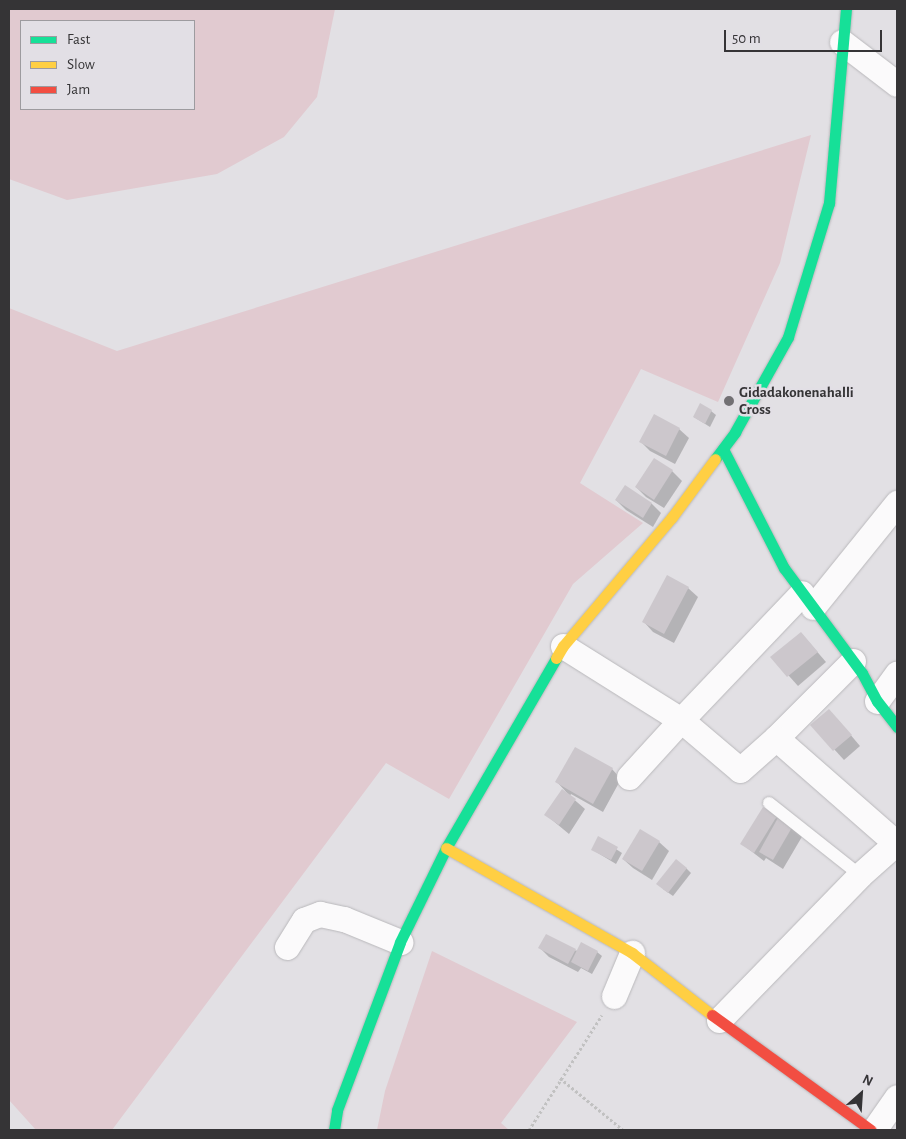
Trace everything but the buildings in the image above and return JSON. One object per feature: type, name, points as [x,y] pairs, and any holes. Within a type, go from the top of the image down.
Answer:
[{"type":"main road","points":[[334,1130],[337,1110],[400,942],[446,848],[563,646],[672,517],[723,449],[735,432],[788,337],[829,203],[846,9]]},
{"type":"main road","points":[[723,449],[784,568],[853,661],[877,701],[897,727]]},
{"type":"main road","points":[[446,848],[632,953],[719,1020],[872,1130]]},
{"type":"street","points":[[842,42],[897,84]]},
{"type":"street","points":[[629,777],[681,720],[808,600],[897,503]]},
{"type":"street","points":[[563,646],[681,720],[740,770],[776,738],[853,661]]},
{"type":"street","points":[[877,701],[897,673]]},
{"type":"street","points":[[719,1020],[860,875],[897,842],[776,738]]},
{"type":"street","points":[[286,947],[304,920],[320,914],[344,919],[400,942]]},
{"type":"street","points":[[614,996],[632,953]]},
{"type":"street","points":[[872,1130],[897,1096]]},
{"type":"lane","points":[[769,802],[860,875]]},
{"type":"path","points":[[529,1130],[560,1078],[614,996]]},
{"type":"path","points":[[560,1078],[623,1130]]},
{"type":"shaded area","points":[[9,9],[335,9],[317,97],[284,137],[217,174],[67,200],[9,179]]},
{"type":"shaded area","points":[[811,135],[780,263],[718,402],[641,369],[580,483],[643,523],[573,584],[449,799],[386,763],[112,1130],[36,1130],[9,1100],[9,308],[117,351]]},
{"type":"shaded area","points":[[432,951],[577,1022],[501,1123],[509,1130],[377,1130],[385,1091]]},
{"type":"traffic: fast","points":[[715,459],[735,432],[788,337],[829,203],[846,9]]},
{"type":"traffic: fast","points":[[723,449],[784,568],[862,673],[877,701],[897,727]]},
{"type":"traffic: fast","points":[[334,1130],[337,1110],[400,942],[446,848],[556,658]]},
{"type":"traffic: slow","points":[[556,658],[563,646],[672,517],[715,459]]},
{"type":"traffic: slow","points":[[446,848],[632,953],[712,1015]]},
{"type":"traffic: jam","points":[[712,1015],[871,1130]]},
{"type":"place","name":"Gidadakonenahalli Cross","points":[[729,401]]}]
